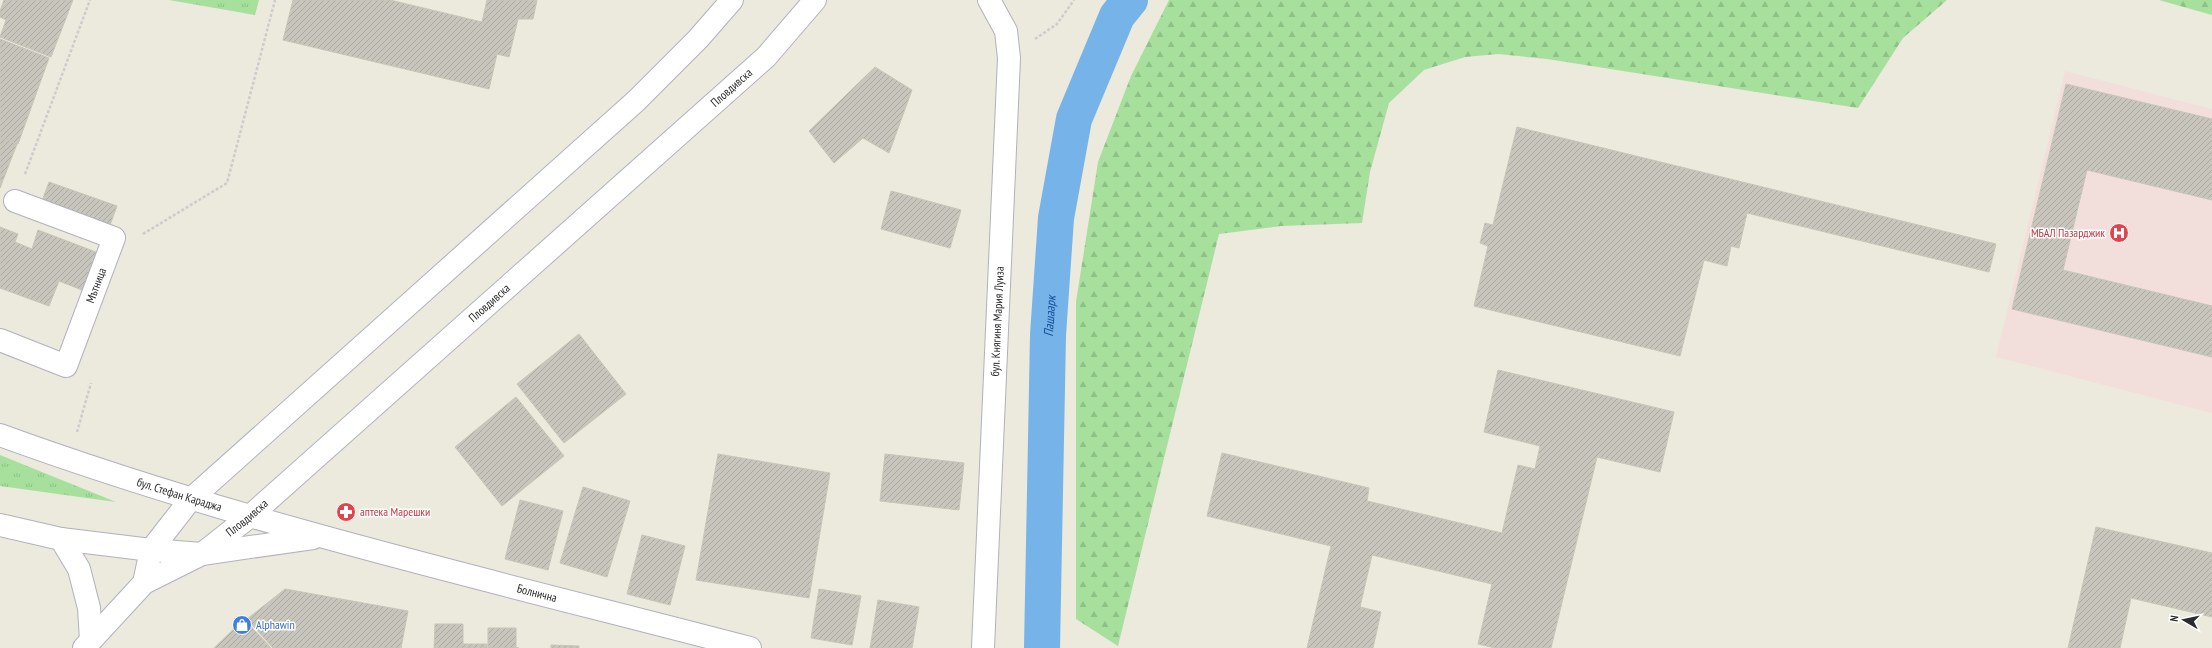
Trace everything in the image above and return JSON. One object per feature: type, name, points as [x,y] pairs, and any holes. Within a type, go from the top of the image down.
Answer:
[{"type":"street","points":[[144,583],[151,550],[190,500],[636,101],[698,39],[732,0]]},
{"type":"street","name":"Пловдивска","points":[[88,644],[144,583],[202,554],[249,517],[766,57],[815,0]]},
{"type":"street","name":"бул. Княгиня Мария Луиза","points":[[983,648],[1009,58],[1006,31],[989,0]]},
{"type":"street","name":"Мътница","points":[[0,340],[66,366],[114,238],[15,201]]},
{"type":"street","name":"бул. Стефан Караджа","points":[[0,435],[68,460],[190,500],[324,536]]},
{"type":"street","points":[[0,525],[61,539],[151,550],[202,554],[324,536]]},
{"type":"street","name":"Болнична","points":[[324,536],[750,648]]},
{"type":"street","points":[[61,539],[79,569],[89,608],[88,644]]},
{"type":"path","points":[[15,201],[90,0]]},
{"type":"path","points":[[139,236],[227,183],[275,0]]},
{"type":"path","points":[[1009,58],[1057,24],[1074,0]]},
{"type":"path","points":[[68,460],[93,376]]},
{"type":"shaded area","name":"МБАЛ Пазарджик","points":[[2065,71],[2212,109],[2212,413],[1996,357]]},
{"type":"green space","points":[[169,0],[259,0],[255,15]]},
{"type":"green space","points":[[1169,0],[1947,0],[1903,38],[1858,108],[1547,59],[1498,54],[1465,57],[1424,70],[1389,103],[1370,172],[1362,223],[1281,226],[1219,234],[1118,646],[1076,619],[1076,302],[1098,162],[1131,76]]},
{"type":"green space","points":[[2159,0],[2212,0],[2212,15]]},
{"type":"green space","points":[[0,455],[116,502],[0,486]]},
{"type":"building","points":[[4,0],[73,0],[51,57],[0,37],[6,20],[0,17],[0,11]]},
{"type":"building","points":[[293,0],[390,0],[482,22],[487,0],[537,0],[533,19],[518,19],[509,57],[497,54],[489,89],[283,40]]},
{"type":"building","points":[[0,39],[49,58],[18,144],[0,137]]},
{"type":"building","points":[[875,67],[912,90],[889,153],[863,138],[834,163],[809,131]]},
{"type":"building","points":[[2066,84],[2212,119],[2212,200],[2087,170],[2063,270],[2212,306],[2212,357],[2012,309]]},
{"type":"building","points":[[1517,127],[1996,244],[1989,272],[1747,213],[1739,248],[1731,246],[1727,266],[1704,260],[1680,356],[1474,306],[1488,246],[1480,243],[1485,223],[1493,225]]},
{"type":"building","points":[[0,137],[17,144],[0,188]]},
{"type":"building","points":[[49,182],[117,206],[110,225],[42,201]]},
{"type":"building","points":[[891,191],[961,210],[950,248],[881,229]]},
{"type":"building","points":[[0,227],[18,234],[15,242],[32,249],[38,230],[96,252],[82,290],[59,281],[49,306],[0,288]]},
{"type":"building","points":[[579,334],[626,394],[564,443],[517,384]]},
{"type":"building","points":[[1498,370],[1674,412],[1660,472],[1597,457],[1551,648],[1495,648],[1478,644],[1492,584],[1372,555],[1360,607],[1381,612],[1373,648],[1307,648],[1331,546],[1207,516],[1222,453],[1369,488],[1367,501],[1502,533],[1518,465],[1535,469],[1540,446],[1484,432]]},
{"type":"building","points":[[516,397],[564,456],[502,506],[455,447]]},
{"type":"building","points":[[718,454],[830,473],[809,598],[696,580]]},
{"type":"building","points":[[885,454],[964,463],[959,510],[880,501]]},
{"type":"building","points":[[583,487],[630,501],[607,577],[560,563]]},
{"type":"building","points":[[520,500],[563,511],[548,570],[505,559]]},
{"type":"building","points":[[2096,527],[2212,553],[2212,617],[2131,598],[2120,648],[2068,648]]},
{"type":"building","points":[[642,535],[685,546],[670,605],[627,594]]},
{"type":"building","points":[[285,589],[408,611],[401,648],[273,648],[247,619]]},
{"type":"building","points":[[819,589],[861,596],[852,645],[811,638]]},
{"type":"building","points":[[878,600],[919,607],[912,648],[870,648]]},
{"type":"building","points":[[244,619],[271,648],[214,648]]},
{"type":"building","points":[[435,624],[463,624],[463,644],[487,644],[487,648],[434,648]]},
{"type":"building","points":[[488,628],[516,628],[516,648],[488,648]]},
{"type":"building","points":[[551,645],[579,646],[579,648],[551,648]]},
{"type":"waterway","name":"Пашаарк","points":[[1042,648],[1048,335],[1056,218],[1074,119],[1117,16],[1130,0]]},
{"type":"place","name":"МБАЛ Пазарджик","points":[[2119,233]]},
{"type":"place","name":"аптека Марешки","points":[[346,512]]},
{"type":"place","name":"Alphawin","points":[[242,625]]}]
